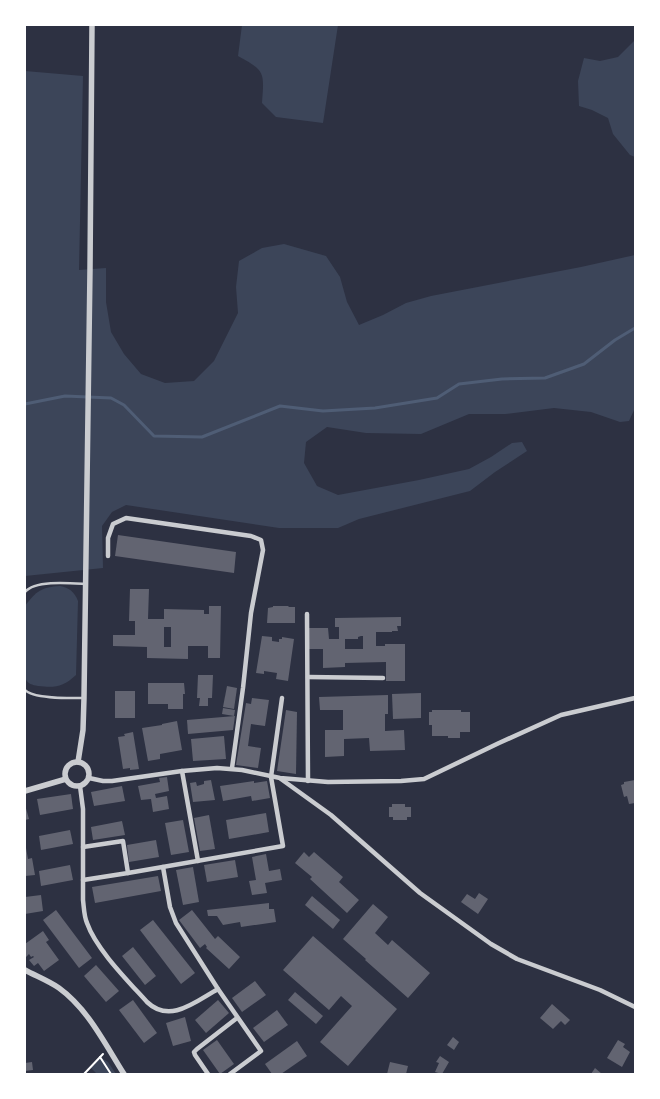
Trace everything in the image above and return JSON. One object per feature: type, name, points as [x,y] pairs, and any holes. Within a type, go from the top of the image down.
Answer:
[{"type":"street","points":[[78,762],[83,730],[84,698],[92,25]]},
{"type":"street","points":[[108,556],[108,538],[113,524],[126,518],[251,536],[261,540],[263,550],[251,613],[232,768]]},
{"type":"street","points":[[307,614],[308,781]]},
{"type":"street","points":[[308,677],[383,678]]},
{"type":"street","points":[[83,880],[283,846],[271,777],[282,698]]},
{"type":"street","points":[[89,778],[112,781],[182,771],[232,768],[271,777],[308,781],[400,781],[424,779],[499,742],[561,716],[635,698]]},
{"type":"street","points":[[78,762],[87,767],[89,778],[80,786],[74,786],[66,779],[67,768],[78,762]]},
{"type":"street","points":[[182,771],[198,861]]},
{"type":"street","points":[[280,778],[331,815],[420,893],[491,944],[517,958],[600,990],[635,1007]]},
{"type":"street","points":[[25,791],[66,779]]},
{"type":"street","points":[[80,786],[83,809],[84,914],[93,936],[107,956],[153,1007],[159,1010],[173,1012],[184,1009],[218,990]]},
{"type":"street","points":[[83,847],[123,841],[128,873]]},
{"type":"street","points":[[163,866],[170,907],[176,923],[218,990],[261,1051],[230,1074]]},
{"type":"street","points":[[25,970],[70,996],[91,1022],[124,1074]]},
{"type":"street","points":[[208,1074],[194,1052],[237,1018]]},
{"type":"lane","points":[[25,592],[29,588],[54,583],[86,584]]},
{"type":"lane","points":[[25,690],[29,694],[84,698]]},
{"type":"path","points":[[84,1074],[108,1049]]},
{"type":"path","points":[[100,1058],[111,1074]]},
{"type":"shaded area","points":[[242,25],[338,25],[323,123],[276,117],[262,103],[263,79],[261,74],[254,65],[238,56]]},
{"type":"shaded area","points":[[635,40],[635,157],[630,155],[613,134],[608,118],[579,106],[578,81],[584,58],[600,61],[618,57]]},
{"type":"shaded area","points":[[25,71],[83,76],[79,270],[106,268],[106,302],[111,332],[124,354],[141,374],[165,383],[194,381],[214,361],[238,313],[236,287],[239,261],[262,248],[284,244],[326,256],[340,277],[347,302],[359,325],[406,303],[431,296],[635,255],[635,408],[629,421],[620,422],[591,412],[554,408],[505,414],[469,414],[421,434],[366,433],[327,427],[306,442],[304,463],[317,486],[338,495],[469,469],[512,443],[522,442],[527,451],[470,491],[359,519],[338,528],[279,528],[126,505],[112,512],[102,526],[103,568],[25,576]]},
{"type":"shaded area","points":[[60,586],[71,590],[78,601],[76,675],[58,686],[38,686],[29,683],[25,678],[25,606],[40,591],[48,587]]},
{"type":"shaded area","points":[[100,1057],[108,1062],[116,1074],[97,1074],[90,1067]]},
{"type":"building","points":[[118,535],[236,552],[234,573],[115,556]]},
{"type":"building","points":[[130,589],[149,589],[148,619],[164,619],[164,609],[204,610],[204,614],[209,614],[209,606],[221,606],[220,658],[208,658],[208,646],[188,646],[188,659],[147,658],[147,647],[113,646],[113,635],[135,635],[135,621],[129,621]],"holes":[[[164,627],[171,627],[171,647],[164,647]]]},
{"type":"building","points":[[273,606],[295,607],[295,623],[267,623],[268,608]]},
{"type":"building","points":[[401,617],[401,626],[397,626],[398,631],[376,632],[376,646],[405,644],[405,681],[386,681],[386,662],[345,663],[345,667],[323,668],[323,649],[309,649],[309,628],[328,628],[329,639],[339,639],[339,627],[335,627],[335,618]],"holes":[[[363,636],[363,649],[345,649],[345,639],[358,639],[358,637]]]},
{"type":"building","points":[[262,636],[272,637],[272,641],[279,642],[279,639],[282,639],[282,637],[294,639],[288,681],[276,679],[277,673],[264,671],[264,674],[256,673]]},
{"type":"building","points":[[198,675],[213,675],[212,698],[208,698],[208,706],[199,706],[200,698],[197,698]]},
{"type":"building","points":[[148,683],[184,683],[183,709],[168,709],[168,704],[148,704]]},
{"type":"building","points":[[227,686],[237,688],[234,709],[223,707]]},
{"type":"building","points":[[115,691],[135,691],[135,718],[115,718]]},
{"type":"building","points":[[421,693],[421,718],[393,719],[392,694]]},
{"type":"building","points":[[388,695],[388,714],[385,714],[385,731],[404,730],[405,750],[370,751],[369,738],[344,739],[344,756],[325,757],[325,730],[343,730],[343,710],[320,710],[319,697]]},
{"type":"building","points":[[252,698],[269,700],[265,726],[251,724],[248,746],[261,748],[258,768],[236,765],[246,703],[251,704]]},
{"type":"building","points":[[223,708],[235,710],[234,716],[222,714]]},
{"type":"building","points":[[286,710],[297,712],[296,774],[277,771]]},
{"type":"building","points":[[432,710],[461,710],[461,712],[470,712],[470,732],[460,732],[460,738],[432,736],[432,725],[429,725],[429,712],[432,712]]},
{"type":"building","points":[[235,716],[233,730],[188,734],[187,720]]},
{"type":"building","points":[[177,721],[182,750],[160,754],[160,759],[148,761],[142,728]]},
{"type":"building","points":[[133,732],[139,769],[123,769],[118,737]]},
{"type":"building","points":[[224,736],[226,759],[193,761],[191,739]]},
{"type":"building","points":[[167,777],[169,791],[155,794],[156,798],[167,796],[169,809],[153,812],[151,799],[141,800],[138,786],[160,782],[159,778]]},
{"type":"building","points":[[211,780],[215,800],[193,802],[190,783],[196,782],[197,786],[204,784],[204,781]]},
{"type":"building","points":[[635,780],[635,803],[629,804],[627,796],[624,797],[621,785],[624,782]]},
{"type":"building","points":[[254,781],[254,783],[267,781],[270,798],[252,801],[251,796],[223,801],[220,786]]},
{"type":"building","points":[[122,786],[125,801],[94,806],[91,792]]},
{"type":"building","points":[[71,794],[73,809],[40,815],[37,799]]},
{"type":"building","points":[[392,804],[405,804],[405,807],[411,807],[411,817],[407,817],[407,820],[393,820],[393,817],[389,817],[389,807],[392,807]]},
{"type":"building","points":[[25,805],[29,819],[25,820]]},
{"type":"building","points":[[266,813],[269,832],[229,839],[226,820]]},
{"type":"building","points":[[209,815],[215,849],[200,851],[194,818]]},
{"type":"building","points":[[183,820],[189,852],[171,855],[165,823]]},
{"type":"building","points":[[122,821],[125,835],[93,840],[91,827]]},
{"type":"building","points":[[70,830],[73,844],[41,850],[39,836]]},
{"type":"building","points":[[156,840],[159,857],[129,862],[127,845]]},
{"type":"building","points":[[25,848],[28,859],[32,858],[35,875],[25,876]]},
{"type":"building","points":[[304,852],[309,857],[314,852],[343,877],[339,882],[359,900],[347,913],[310,879],[312,877],[295,863]]},
{"type":"building","points":[[266,854],[269,871],[280,869],[282,880],[265,883],[267,893],[252,895],[249,881],[256,880],[252,857]]},
{"type":"building","points":[[235,860],[238,877],[207,882],[204,865]]},
{"type":"building","points":[[70,865],[73,880],[41,886],[39,871]]},
{"type":"building","points":[[193,867],[199,902],[183,905],[176,870]]},
{"type":"building","points":[[158,876],[161,891],[95,903],[92,887]]},
{"type":"building","points":[[479,893],[488,899],[478,914],[461,902],[467,894],[475,899]]},
{"type":"building","points":[[41,895],[43,911],[25,914],[25,897]]},
{"type":"building","points":[[312,896],[340,920],[333,929],[305,905]]},
{"type":"building","points":[[269,903],[269,909],[274,909],[276,922],[241,927],[240,922],[223,925],[217,916],[208,916],[207,910]]},
{"type":"building","points":[[373,904],[388,917],[375,933],[388,945],[392,940],[430,973],[408,998],[343,939]]},
{"type":"building","points":[[56,910],[92,958],[79,968],[43,920]]},
{"type":"building","points":[[192,910],[215,939],[218,936],[240,957],[229,969],[206,948],[205,944],[200,948],[179,920]]},
{"type":"building","points":[[153,920],[195,973],[181,984],[140,930]]},
{"type":"building","points":[[43,931],[49,940],[46,942],[59,960],[44,971],[38,963],[34,966],[29,960],[33,956],[31,957],[29,954],[26,957],[25,955],[25,944]]},
{"type":"building","points":[[313,936],[397,1009],[348,1066],[320,1042],[352,1006],[341,996],[329,1010],[283,970]]},
{"type":"building","points":[[133,947],[156,976],[145,985],[122,956]]},
{"type":"building","points":[[96,965],[119,991],[106,1002],[84,976]]},
{"type":"building","points":[[255,981],[266,995],[242,1012],[232,998]]},
{"type":"building","points":[[295,992],[323,1016],[316,1024],[288,1000]]},
{"type":"building","points":[[133,1000],[157,1033],[144,1043],[119,1010]]},
{"type":"building","points":[[218,1000],[229,1013],[206,1033],[195,1020]]},
{"type":"building","points":[[552,1004],[570,1020],[565,1025],[561,1021],[553,1029],[540,1018]]},
{"type":"building","points":[[277,1010],[288,1025],[264,1042],[253,1028]]},
{"type":"building","points":[[185,1017],[191,1041],[173,1046],[166,1023]]},
{"type":"building","points":[[453,1037],[459,1042],[454,1050],[447,1045]]},
{"type":"building","points":[[217,1040],[234,1064],[220,1074],[203,1050]]},
{"type":"building","points":[[618,1040],[625,1044],[623,1047],[630,1052],[622,1067],[607,1058]]},
{"type":"building","points":[[297,1041],[307,1056],[281,1074],[272,1074],[265,1064]]},
{"type":"building","points":[[440,1056],[449,1062],[442,1074],[435,1072],[439,1063],[436,1062]]},
{"type":"building","points":[[32,1062],[33,1070],[25,1071],[25,1063]]},
{"type":"building","points":[[390,1062],[408,1066],[406,1074],[387,1074]]},
{"type":"building","points":[[595,1068],[602,1074],[591,1074]]},
{"type":"waterway","points":[[25,404],[65,396],[111,398],[124,405],[154,436],[202,437],[280,406],[323,411],[375,408],[437,398],[459,384],[502,379],[545,378],[584,364],[615,340],[635,328]]}]
